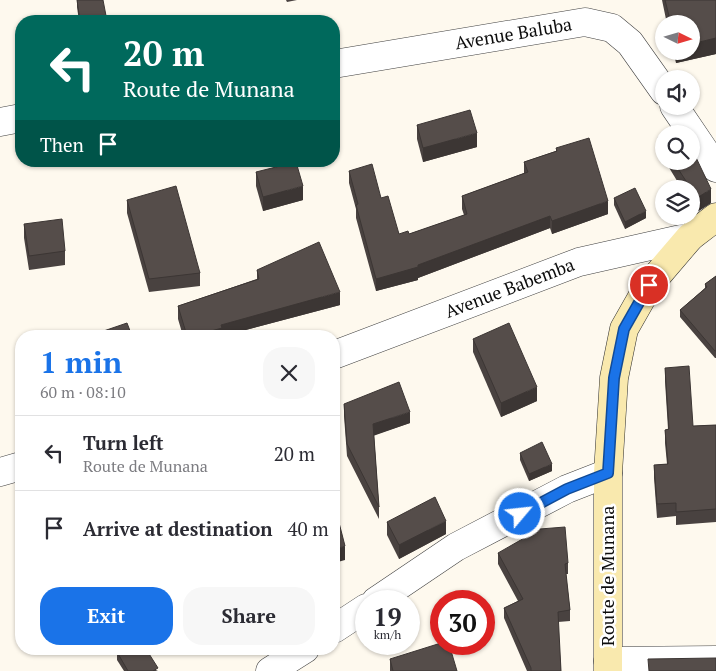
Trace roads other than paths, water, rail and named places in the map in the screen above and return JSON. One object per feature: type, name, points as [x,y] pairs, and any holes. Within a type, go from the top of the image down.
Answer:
[{"type":"main road","name":"Route de Munana","points":[[608,666],[608,473],[614,378],[624,329],[649,285],[690,237],[716,217]]},
{"type":"street","name":"Avenue Baluba","points":[[340,63],[585,22],[612,28],[630,42],[655,78]]},
{"type":"street","points":[[680,115],[716,168]]},
{"type":"street","points":[[0,122],[15,119]]},
{"type":"street","name":"Avenue Babemba","points":[[340,353],[579,262],[690,237]]},
{"type":"street","points":[[0,472],[15,468]]},
{"type":"street","points":[[393,590],[456,548],[567,489],[608,473]]},
{"type":"street","points":[[340,625],[355,615]]},
{"type":"street","points":[[270,671],[295,655]]},
{"type":"street","points":[[608,666],[716,660]]}]
